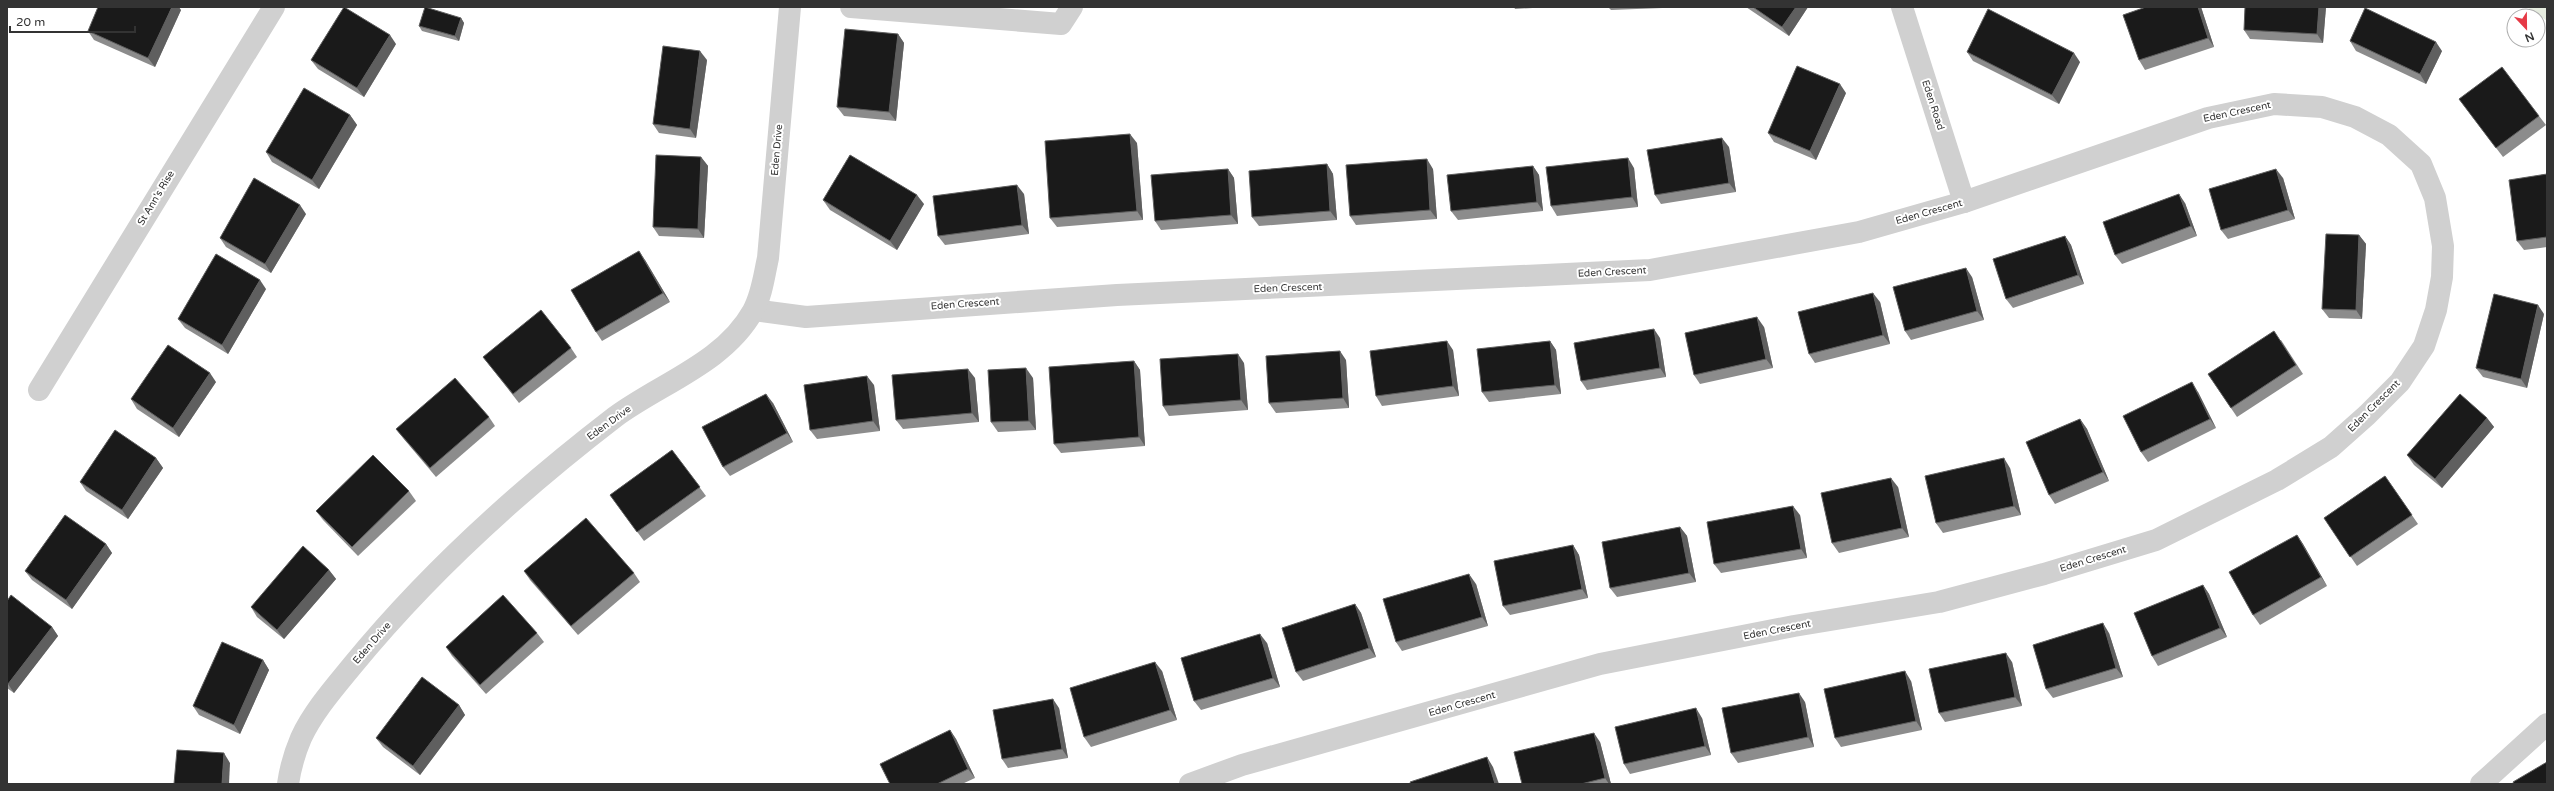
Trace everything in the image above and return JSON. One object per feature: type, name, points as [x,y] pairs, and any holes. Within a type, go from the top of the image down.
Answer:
[{"type":"street","name":"St Ann's Rise","points":[[39,390],[274,7]]},
{"type":"street","name":"Eden Drive","points":[[288,784],[301,738],[326,698],[372,641],[434,576],[517,496],[618,415],[713,355],[736,335],[754,310],[762,288],[768,258],[790,7]]},
{"type":"street","points":[[851,7],[1061,24],[1072,7]]},
{"type":"street","name":"Eden Road","points":[[1902,7],[1964,202]]},
{"type":"street","name":"Eden Crescent","points":[[754,310],[806,317],[1117,295],[1650,270],[1859,232],[1964,202],[2208,118],[2274,104],[2322,107],[2355,117],[2389,135],[2421,164],[2435,198],[2443,246],[2442,277],[2436,310],[2424,346],[2400,382],[2331,447],[2277,480],[2156,540],[2044,574],[1939,602],[1794,626],[1600,664],[1242,765],[1190,784]]},
{"type":"street","points":[[2481,784],[2547,724]]},
{"type":"shaded area","points":[[2527,7],[2547,7],[2547,21],[2546,8]]},
{"type":"building","points":[[98,7],[172,7],[148,58],[88,31]]},
{"type":"building","points":[[344,7],[390,35],[357,88],[311,60]]},
{"type":"building","points":[[425,7],[461,18],[455,36],[419,26]]},
{"type":"building","points":[[1753,7],[1796,7],[1782,27]]},
{"type":"building","points":[[2146,7],[2198,7],[2208,38],[2139,60],[2123,15]]},
{"type":"building","points":[[2245,7],[2319,7],[2317,34],[2244,30]]},
{"type":"building","points":[[2365,8],[2436,42],[2420,74],[2350,41]]},
{"type":"building","points":[[1988,9],[2074,53],[2052,95],[1967,52]]},
{"type":"building","points":[[845,29],[898,34],[889,112],[837,107]]},
{"type":"building","points":[[663,46],[700,51],[690,129],[653,124]]},
{"type":"building","points":[[1797,66],[1840,84],[1810,151],[1768,133]]},
{"type":"building","points":[[2502,67],[2539,116],[2496,148],[2459,99]]},
{"type":"building","points":[[304,88],[350,115],[312,180],[266,152]]},
{"type":"building","points":[[1130,134],[1137,211],[1050,218],[1045,141]]},
{"type":"building","points":[[1722,138],[1729,183],[1655,195],[1647,150]]},
{"type":"building","points":[[656,155],[701,157],[698,229],[653,227]]},
{"type":"building","points":[[850,155],[917,195],[890,241],[823,200]]},
{"type":"building","points":[[1628,158],[1632,197],[1551,206],[1546,167]]},
{"type":"building","points":[[1427,159],[1430,210],[1350,216],[1346,165]]},
{"type":"building","points":[[1327,164],[1330,211],[1252,217],[1249,171]]},
{"type":"building","points":[[1533,166],[1537,202],[1451,211],[1447,175]]},
{"type":"building","points":[[1228,169],[1231,215],[1155,221],[1151,175]]},
{"type":"building","points":[[2276,169],[2288,210],[2221,230],[2209,189]]},
{"type":"building","points":[[2547,174],[2547,237],[2517,241],[2509,180]]},
{"type":"building","points":[[254,178],[300,205],[265,264],[220,238]]},
{"type":"building","points":[[1017,185],[1022,225],[938,236],[933,196]]},
{"type":"building","points":[[2179,194],[2191,226],[2115,255],[2103,222]]},
{"type":"building","points":[[2326,234],[2359,235],[2356,310],[2322,309]]},
{"type":"building","points":[[2065,236],[2078,275],[2006,299],[1993,259]]},
{"type":"building","points":[[639,251],[663,293],[596,332],[571,290]]},
{"type":"building","points":[[216,254],[260,280],[222,345],[178,319]]},
{"type":"building","points":[[1966,268],[1977,311],[1905,331],[1893,287]]},
{"type":"building","points":[[1873,293],[1883,335],[1809,354],[1798,312]]},
{"type":"building","points":[[2494,294],[2538,305],[2521,379],[2476,368]]},
{"type":"building","points":[[541,310],[571,348],[513,394],[483,357]]},
{"type":"building","points":[[1757,317],[1766,359],[1694,375],[1685,333]]},
{"type":"building","points":[[1654,329],[1660,368],[1581,381],[1574,343]]},
{"type":"building","points":[[2274,331],[2296,365],[2231,408],[2208,374]]},
{"type":"building","points":[[1447,341],[1453,386],[1376,396],[1370,351]]},
{"type":"building","points":[[1550,341],[1555,385],[1482,392],[1477,349]]},
{"type":"building","points":[[168,345],[210,373],[173,428],[131,399]]},
{"type":"building","points":[[1340,351],[1343,398],[1269,403],[1266,356]]},
{"type":"building","points":[[1238,354],[1241,400],[1163,406],[1160,359]]},
{"type":"building","points":[[1134,361],[1139,437],[1054,444],[1049,367]]},
{"type":"building","points":[[1026,368],[1029,421],[991,422],[988,370]]},
{"type":"building","points":[[968,369],[972,413],[896,420],[892,375]]},
{"type":"building","points":[[867,376],[873,421],[810,430],[804,385]]},
{"type":"building","points":[[455,378],[489,417],[430,468],[396,429]]},
{"type":"building","points":[[2192,382],[2210,419],[2141,452],[2123,416]]},
{"type":"building","points":[[766,394],[787,433],[723,467],[702,427]]},
{"type":"building","points":[[2460,394],[2487,418],[2435,479],[2407,455]]},
{"type":"building","points":[[2080,419],[2103,472],[2049,495],[2026,442]]},
{"type":"building","points":[[115,430],[156,458],[122,510],[80,482]]},
{"type":"building","points":[[672,450],[700,487],[637,532],[610,495]]},
{"type":"building","points":[[373,455],[409,491],[352,547],[316,511]]},
{"type":"building","points":[[2004,458],[2014,506],[1936,523],[1925,476]]},
{"type":"building","points":[[2385,476],[2412,515],[2350,557],[2324,518]]},
{"type":"building","points":[[1891,478],[1902,528],[1832,543],[1821,493]]},
{"type":"building","points":[[1793,506],[1801,549],[1714,564],[1707,522]]},
{"type":"building","points":[[65,515],[106,544],[66,600],[25,571]]},
{"type":"building","points":[[586,518],[634,573],[571,626],[524,571]]},
{"type":"building","points":[[1680,527],[1689,573],[1610,588],[1602,542]]},
{"type":"building","points":[[2297,535],[2321,577],[2253,615],[2229,572]]},
{"type":"building","points":[[1573,545],[1582,589],[1503,606],[1494,561]]},
{"type":"building","points":[[303,546],[329,570],[277,630],[251,607]]},
{"type":"building","points":[[1469,574],[1482,617],[1396,642],[1383,599]]},
{"type":"building","points":[[2203,585],[2220,628],[2152,656],[2134,613]]},
{"type":"building","points":[[11,595],[52,627],[8,684],[7,601]]},
{"type":"building","points":[[503,595],[537,633],[480,685],[446,647]]},
{"type":"building","points":[[1355,604],[1369,648],[1296,672],[1282,628]]},
{"type":"building","points":[[2103,623],[2116,668],[2046,689],[2033,645]]},
{"type":"building","points":[[1260,634],[1273,678],[1194,701],[1181,658]]},
{"type":"building","points":[[222,642],[263,660],[234,725],[193,706]]},
{"type":"building","points":[[2006,653],[2015,697],[1939,713],[1929,669]]},
{"type":"building","points":[[1155,662],[1170,710],[1084,737],[1070,688]]},
{"type":"building","points":[[1905,671],[1916,721],[1835,738],[1824,689]]},
{"type":"building","points":[[422,677],[459,705],[413,766],[376,738]]},
{"type":"building","points":[[1799,693],[1808,737],[1731,753],[1722,708]]},
{"type":"building","points":[[1053,699],[1062,749],[1002,759],[993,710]]},
{"type":"building","points":[[1696,708],[1705,746],[1624,764],[1615,727]]},
{"type":"building","points":[[950,730],[968,769],[937,784],[890,784],[880,764]]},
{"type":"building","points":[[1594,733],[1605,778],[1581,784],[1522,784],[1514,752]]},
{"type":"building","points":[[177,750],[224,753],[222,784],[174,784]]},
{"type":"building","points":[[1487,757],[1495,784],[1411,784],[1410,782]]},
{"type":"building","points":[[2547,762],[2547,784],[2514,784],[2513,782]]}]
